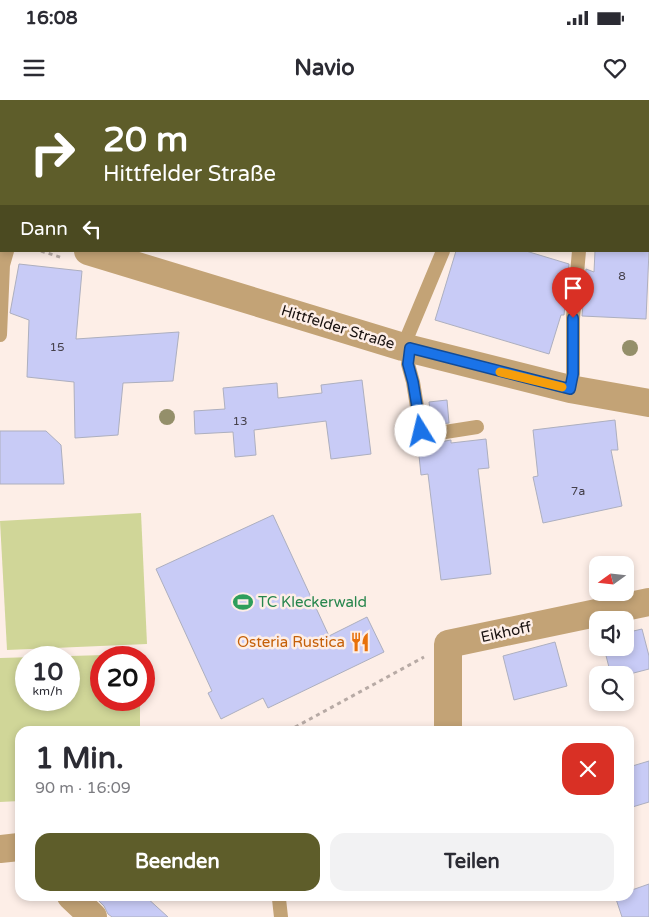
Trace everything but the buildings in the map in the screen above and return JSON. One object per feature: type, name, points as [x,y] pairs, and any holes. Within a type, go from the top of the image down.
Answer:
[{"type":"street","name":"Hittfelder Straße","points":[[91,252],[406,348],[570,389],[649,403]]},
{"type":"street","name":"Eikhoff","points":[[448,644],[649,602]]},
{"type":"street","points":[[448,644],[448,726]]},
{"type":"street","points":[[0,849],[15,848]]},
{"type":"street","points":[[76,901],[93,917]]},
{"type":"lane","points":[[0,334],[3,265],[7,252]]},
{"type":"lane","points":[[443,252],[406,348],[421,431],[426,434],[477,427]]},
{"type":"lane","points":[[570,389],[573,374],[573,318],[579,252]]},
{"type":"lane","points":[[279,901],[281,917]]},
{"type":"path","points":[[297,726],[448,644]]},
{"type":"green space","points":[[141,513],[147,644],[80,647],[15,646],[15,650],[7,650],[0,521]]},
{"type":"green space","points":[[90,655],[90,711],[140,711],[140,726],[15,726],[15,801],[0,802],[0,658],[15,658],[15,711],[80,711],[80,656]]},
{"type":"slow traffic","points":[[500,372],[562,387]]},
{"type":"place","name":"TC Kleckerwald","points":[[243,602]]},
{"type":"place","name":"Osteria Rustica","points":[[360,642]]},
{"type":"route","points":[[421,431],[408,364],[410,348],[570,389],[573,374],[573,318]]}]
